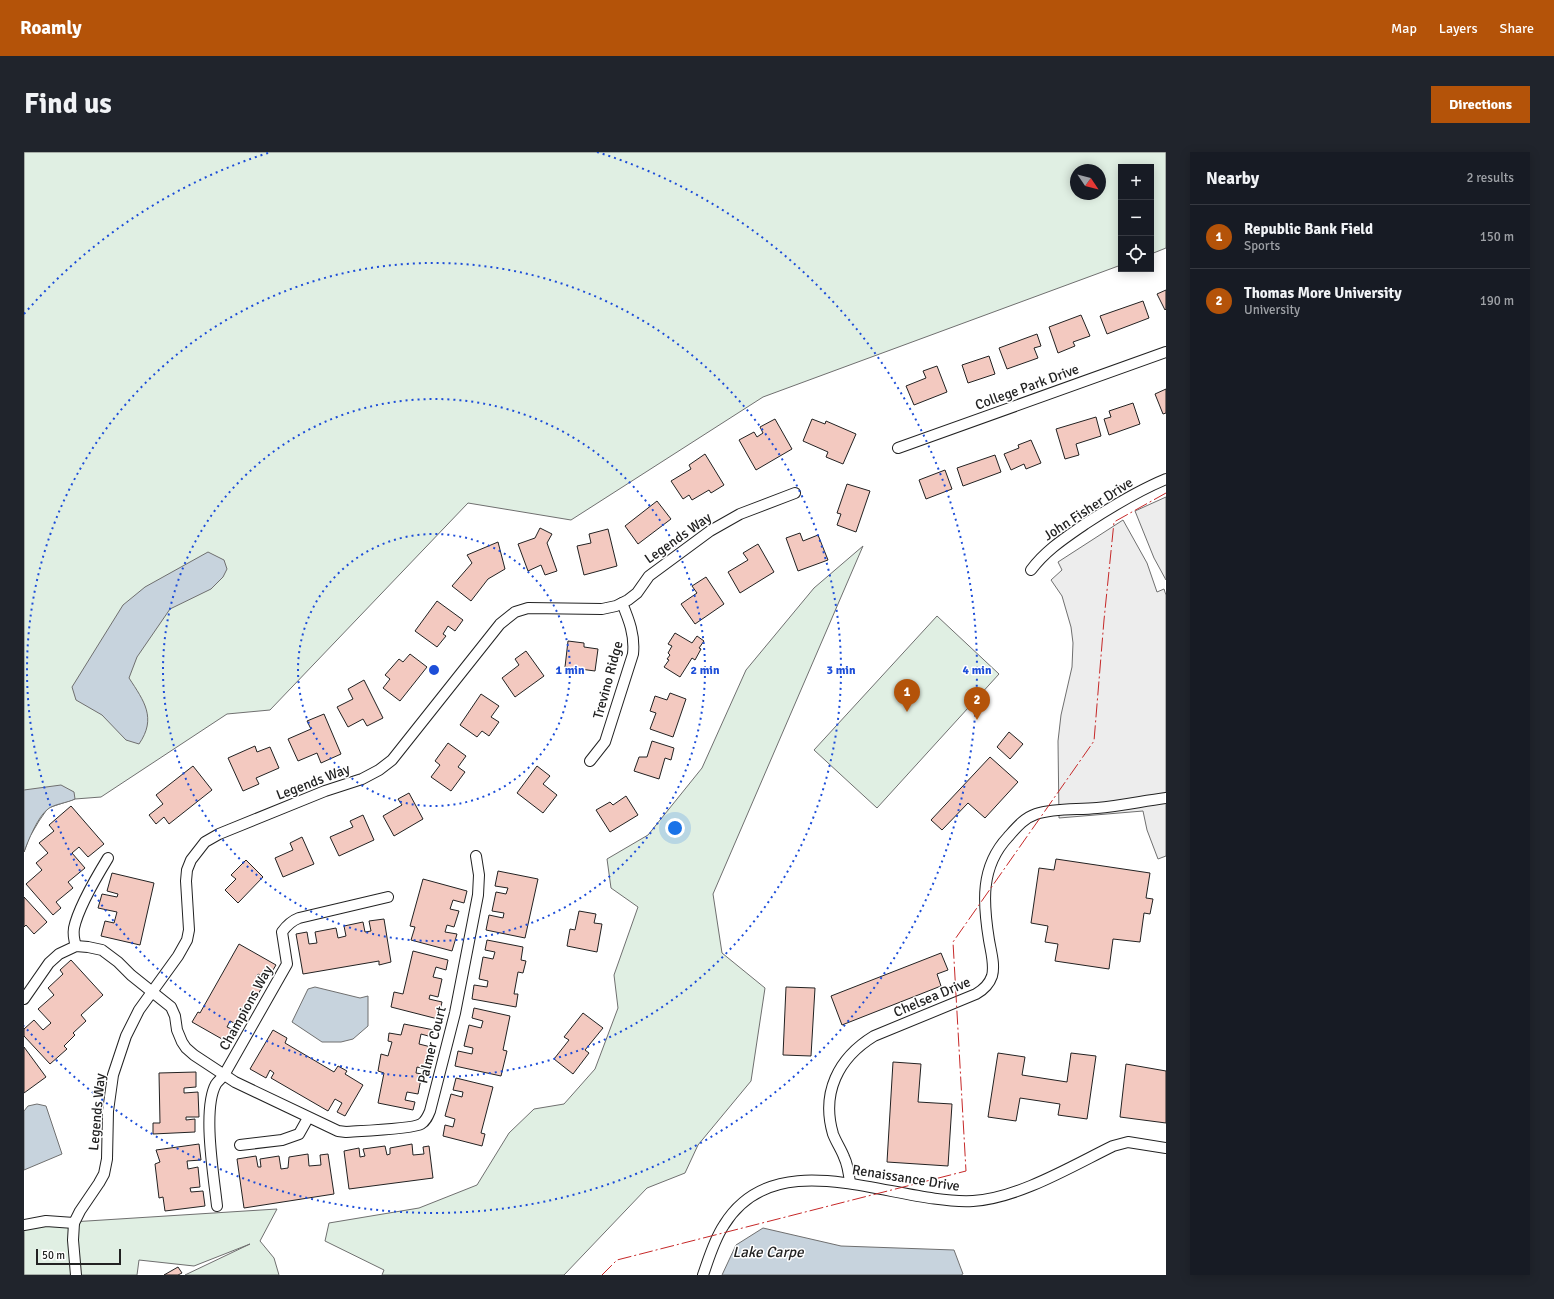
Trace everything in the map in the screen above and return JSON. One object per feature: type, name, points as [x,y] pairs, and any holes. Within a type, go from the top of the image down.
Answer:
[{"type":"street","name":"College Park Drive","points":[[898,448],[1166,352]]},
{"type":"street","name":"John Fisher Drive","points":[[1031,570],[1040,558],[1054,546],[1114,505],[1140,490],[1166,479]]},
{"type":"street","name":"Legends Way","points":[[76,1275],[72,1240],[74,1223],[104,1174],[107,1159],[108,1112],[112,1075],[126,1036],[139,1010],[178,956],[187,940],[189,930],[186,881],[187,870],[195,853],[205,842],[245,822],[362,778],[379,770],[392,760],[500,624],[515,612],[528,608],[602,608],[622,603],[637,593],[649,576],[710,531],[740,514],[795,493]]},
{"type":"street","name":"Trevino Ridge","points":[[590,761],[605,742],[633,654],[634,643],[632,629],[622,603]]},
{"type":"street","name":"Chelsea Drive","points":[[850,1183],[845,1158],[834,1136],[830,1122],[832,1084],[838,1071],[848,1057],[865,1041],[976,994],[985,988],[992,977],[993,963],[985,916],[984,896],[990,865],[1002,843],[1018,825],[1036,814],[1098,808],[1166,798]]},
{"type":"street","name":"Palmer Court","points":[[76,946],[102,950],[110,955],[131,975],[171,1007],[175,1016],[178,1030],[186,1048],[235,1082],[338,1131],[346,1132],[406,1127],[421,1124],[427,1118],[430,1111],[455,1013],[478,894],[479,875],[476,856]]},
{"type":"street","points":[[24,999],[49,963],[59,954],[76,946],[74,928],[79,914],[98,874],[108,858]]},
{"type":"street","name":"Champions Way","points":[[217,1206],[210,1136],[210,1108],[212,1094],[216,1084],[224,1075],[287,964],[282,932],[287,925],[299,918],[388,897]]},
{"type":"street","points":[[240,1145],[282,1140],[299,1134],[308,1118]]},
{"type":"street","name":"Renaissance Drive","points":[[703,1275],[714,1243],[724,1224],[741,1204],[760,1191],[771,1186],[795,1182],[824,1181],[850,1183],[950,1201],[984,1200],[1023,1189],[1113,1146],[1128,1142],[1166,1148]]},
{"type":"street","points":[[24,1225],[46,1221],[74,1223]]},
{"type":"green space","points":[[24,152],[1166,152],[1166,248],[1154,253],[1154,164],[1118,164],[1118,266],[763,397],[571,520],[468,503],[270,710],[227,714],[101,797],[75,799],[48,808],[29,838],[24,852]]},
{"type":"green space","points":[[863,546],[713,894],[722,953],[765,988],[751,1081],[698,1145],[685,1173],[647,1188],[564,1275],[382,1275],[384,1270],[325,1241],[329,1223],[419,1208],[477,1185],[509,1133],[534,1109],[564,1104],[595,1069],[618,1008],[614,975],[638,907],[611,888],[607,859],[648,835],[702,768],[746,670],[814,588]]},
{"type":"green space","points":[[937,616],[999,674],[877,808],[814,750]]},
{"type":"green space","points":[[277,1209],[260,1241],[274,1258],[279,1275],[185,1275],[250,1244],[194,1266],[139,1260],[137,1275],[24,1275],[24,1225]]},
{"type":"shaded area","points":[[1166,497],[1166,580],[1154,558],[1135,511]]},
{"type":"shaded area","points":[[1123,520],[1147,563],[1157,592],[1164,589],[1166,595],[1166,856],[1158,859],[1147,830],[1143,811],[1059,818],[1058,741],[1061,715],[1072,667],[1073,643],[1071,627],[1062,596],[1051,580],[1062,570],[1058,562]]},
{"type":"water","points":[[208,552],[224,560],[227,569],[223,577],[211,589],[170,609],[137,657],[129,678],[144,702],[148,718],[147,726],[139,744],[126,740],[102,715],[76,700],[72,687],[123,605],[145,587]]},
{"type":"water","points":[[61,785],[74,792],[75,799],[54,806],[44,812],[34,829],[24,852],[24,790]]},
{"type":"water","points":[[315,987],[360,998],[368,996],[368,1026],[353,1039],[341,1042],[322,1042],[292,1022],[308,989]]},
{"type":"water","points":[[37,1104],[46,1106],[62,1154],[24,1170],[24,1111],[28,1106]]},
{"type":"water","name":"Lake Carpe","points":[[763,1228],[841,1246],[954,1250],[963,1274],[722,1275],[736,1245]]},
{"type":"building","points":[[1166,290],[1166,309],[1165,310],[1157,294]]},
{"type":"building","points":[[1143,301],[1149,318],[1107,334],[1100,316]]},
{"type":"building","points":[[1081,315],[1090,336],[1073,342],[1075,346],[1058,353],[1049,327]]},
{"type":"building","points":[[1037,334],[1041,346],[1034,348],[1038,358],[1007,369],[999,348]]},
{"type":"building","points":[[989,356],[995,374],[968,383],[962,365]]},
{"type":"building","points":[[937,366],[947,392],[914,405],[906,386],[926,378],[923,371]]},
{"type":"building","points":[[1166,389],[1166,413],[1163,414],[1155,394]]},
{"type":"building","points":[[1133,403],[1140,424],[1109,435],[1104,419],[1111,417],[1109,411]]},
{"type":"building","points":[[1096,417],[1101,436],[1076,444],[1079,455],[1065,459],[1056,429]]},
{"type":"building","points":[[775,419],[792,449],[756,470],[739,440],[754,432],[757,437],[763,433],[760,427]]},
{"type":"building","points":[[812,419],[825,424],[826,421],[856,434],[843,464],[826,457],[828,452],[803,441]]},
{"type":"building","points":[[1031,440],[1041,463],[1026,469],[1024,464],[1011,470],[1004,454],[1019,448],[1018,445]]},
{"type":"building","points":[[705,454],[724,485],[711,493],[709,490],[692,500],[689,495],[683,499],[671,481],[691,469],[689,465]]},
{"type":"building","points":[[995,455],[1001,472],[963,486],[957,468]]},
{"type":"building","points":[[945,470],[952,489],[926,499],[919,480]]},
{"type":"building","points":[[847,484],[870,491],[856,532],[837,525],[841,514],[837,513]]},
{"type":"building","points":[[657,501],[671,519],[638,544],[625,526]]},
{"type":"building","points":[[540,528],[552,534],[547,543],[557,571],[545,575],[541,565],[528,571],[518,544],[535,538]]},
{"type":"building","points":[[608,529],[617,566],[584,575],[577,546],[591,543],[589,534]]},
{"type":"building","points":[[800,533],[803,541],[818,535],[828,560],[798,571],[786,538]]},
{"type":"building","points":[[498,542],[505,569],[488,579],[471,601],[452,586],[472,563],[467,555]]},
{"type":"building","points":[[758,544],[774,572],[740,593],[728,572],[748,560],[743,553]]},
{"type":"building","points":[[706,577],[724,604],[695,624],[681,604],[697,593],[692,586]]},
{"type":"building","points":[[437,601],[463,620],[455,631],[448,626],[443,634],[446,636],[437,647],[415,631]]},
{"type":"building","points":[[675,633],[692,643],[697,636],[704,641],[699,648],[701,649],[695,660],[692,658],[680,677],[664,667],[669,660],[667,659],[670,655],[668,653],[672,646],[668,644]]},
{"type":"building","points":[[568,641],[584,643],[584,647],[598,649],[595,671],[565,667]]},
{"type":"building","points":[[526,651],[544,676],[515,697],[502,678],[519,665],[515,659]]},
{"type":"building","points":[[410,654],[427,667],[400,701],[383,688],[390,679],[385,675],[399,659],[403,662]]},
{"type":"building","points":[[364,680],[383,718],[367,726],[363,719],[348,727],[337,707],[353,699],[348,689]]},
{"type":"building","points":[[670,693],[686,699],[673,737],[650,729],[656,713],[650,711],[655,696],[667,700]]},
{"type":"building","points":[[481,694],[499,706],[491,717],[499,722],[489,736],[482,731],[477,737],[460,725]]},
{"type":"building","points":[[324,714],[341,754],[321,763],[317,753],[298,761],[288,739],[311,729],[307,721]]},
{"type":"building","points":[[1009,732],[1023,744],[1010,759],[997,747]]},
{"type":"building","points":[[652,741],[674,748],[671,760],[665,758],[659,779],[634,771],[639,757],[647,757]]},
{"type":"building","points":[[448,743],[466,756],[458,767],[465,772],[451,791],[431,777],[440,765],[435,761]]},
{"type":"building","points":[[255,746],[257,752],[270,747],[279,768],[256,778],[259,784],[243,791],[228,758]]},
{"type":"building","points":[[990,757],[1018,782],[985,818],[968,803],[942,830],[931,820]]},
{"type":"building","points":[[193,766],[212,790],[169,824],[164,817],[156,824],[149,815],[163,804],[156,795]]},
{"type":"building","points":[[537,766],[550,776],[543,784],[557,795],[543,813],[517,793]]},
{"type":"building","points":[[409,793],[423,819],[394,836],[383,816],[402,805],[398,799]]},
{"type":"building","points":[[626,796],[638,815],[610,832],[596,810],[610,802],[613,805]]},
{"type":"building","points":[[71,806],[104,844],[88,857],[79,847],[72,853],[85,868],[68,882],[73,888],[56,902],[61,908],[53,915],[26,884],[42,870],[36,863],[48,853],[39,843],[54,831],[49,825]]},
{"type":"building","points":[[363,815],[374,840],[339,856],[330,837],[353,827],[350,821]]},
{"type":"building","points":[[302,837],[314,864],[283,877],[275,858],[293,850],[290,843]]},
{"type":"building","points":[[1056,859],[1150,873],[1146,898],[1153,899],[1150,914],[1144,913],[1140,942],[1113,939],[1109,969],[1055,961],[1058,944],[1045,942],[1048,926],[1031,923],[1039,868],[1054,870]]},
{"type":"building","points":[[246,860],[263,877],[238,903],[225,890],[236,879],[231,875]]},
{"type":"building","points":[[498,871],[538,879],[525,938],[486,930],[489,915],[503,918],[504,913],[492,911],[496,892],[506,894],[508,888],[495,886]]},
{"type":"building","points":[[112,873],[154,883],[140,945],[101,936],[105,921],[114,923],[117,912],[98,908],[102,894],[117,897],[118,894],[107,891]]},
{"type":"building","points":[[423,879],[467,891],[464,903],[453,900],[450,909],[459,911],[454,927],[447,925],[445,932],[457,934],[452,951],[411,940],[415,927],[410,926]]},
{"type":"building","points":[[24,897],[47,922],[34,934],[26,925],[24,927]]},
{"type":"building","points":[[579,911],[596,914],[594,923],[602,924],[597,952],[567,946],[570,929],[575,930]]},
{"type":"building","points":[[384,919],[391,962],[379,965],[379,961],[303,974],[296,934],[307,932],[309,944],[317,943],[315,932],[336,928],[338,938],[346,936],[344,926],[363,922],[365,932],[371,931],[369,921]]},
{"type":"building","points":[[487,940],[523,947],[521,960],[526,961],[523,973],[518,972],[514,994],[518,994],[516,1007],[472,999],[474,985],[487,987],[488,981],[479,979],[483,957],[493,959],[495,952],[485,950]]},
{"type":"building","points":[[239,944],[276,965],[267,980],[258,974],[256,977],[265,982],[240,1026],[230,1021],[227,1027],[236,1031],[229,1043],[192,1022],[198,1012],[200,1013]]},
{"type":"building","points":[[413,951],[448,960],[446,970],[436,967],[433,977],[442,979],[438,997],[430,995],[429,999],[442,1002],[438,1019],[391,1007],[394,992],[403,994]]},
{"type":"building","points":[[941,953],[948,970],[937,974],[941,986],[842,1025],[831,996]]},
{"type":"building","points":[[71,960],[103,995],[81,1015],[86,1021],[73,1033],[75,1035],[64,1046],[67,1049],[50,1064],[24,1036],[24,1029],[34,1020],[43,1030],[51,1023],[38,1009],[54,995],[48,988],[63,974],[60,970]]},
{"type":"building","points":[[786,987],[815,988],[811,1056],[783,1055]]},
{"type":"building","points":[[474,1008],[510,1016],[503,1050],[507,1051],[501,1076],[455,1066],[458,1051],[472,1054],[473,1048],[464,1046],[469,1025],[481,1028],[483,1021],[472,1018]]},
{"type":"building","points":[[583,1013],[603,1028],[585,1050],[589,1053],[573,1074],[554,1059],[569,1040],[564,1037]]},
{"type":"building","points":[[404,1024],[434,1030],[432,1037],[421,1034],[419,1044],[431,1047],[426,1069],[417,1067],[416,1073],[422,1074],[418,1094],[407,1092],[405,1100],[415,1102],[413,1110],[378,1103],[384,1073],[378,1071],[381,1054],[388,1056],[392,1042],[388,1041],[389,1033],[401,1035]]},
{"type":"building","points":[[273,1030],[287,1038],[285,1043],[334,1072],[338,1066],[347,1071],[345,1074],[363,1085],[345,1116],[337,1112],[342,1103],[335,1099],[328,1111],[271,1078],[274,1073],[270,1070],[266,1078],[250,1069]]},
{"type":"building","points":[[24,1047],[46,1077],[24,1093]]},
{"type":"building","points":[[998,1053],[1025,1057],[1022,1075],[1067,1082],[1071,1053],[1096,1056],[1087,1119],[1058,1115],[1060,1104],[1020,1098],[1016,1121],[988,1117]]},
{"type":"building","points":[[893,1062],[921,1064],[918,1102],[952,1104],[948,1166],[887,1162]]},
{"type":"building","points":[[1126,1064],[1166,1071],[1166,1123],[1120,1117]]},
{"type":"building","points":[[196,1072],[196,1087],[184,1088],[184,1093],[198,1092],[199,1117],[186,1117],[186,1120],[195,1119],[195,1132],[153,1134],[153,1123],[160,1123],[159,1073]]},
{"type":"building","points":[[456,1078],[493,1087],[481,1133],[485,1134],[482,1146],[443,1136],[445,1125],[453,1127],[455,1119],[445,1116],[451,1094],[462,1097],[463,1092],[453,1090]]},
{"type":"building","points":[[199,1144],[201,1160],[187,1161],[188,1169],[198,1167],[200,1187],[190,1188],[191,1192],[203,1191],[205,1206],[165,1211],[163,1197],[159,1198],[155,1164],[160,1162],[156,1150]]},
{"type":"building","points":[[412,1144],[413,1155],[424,1154],[423,1147],[429,1146],[433,1178],[349,1189],[344,1151],[359,1148],[360,1157],[365,1156],[363,1149],[385,1146],[387,1155],[390,1154],[390,1148]]},
{"type":"building","points":[[308,1154],[309,1166],[321,1165],[320,1155],[328,1154],[334,1194],[244,1208],[237,1159],[256,1156],[258,1167],[261,1167],[260,1159],[279,1156],[281,1169],[288,1168],[289,1157]]},
{"type":"building","points":[[178,1267],[182,1273],[178,1275],[164,1275]]},
{"type":"power","points":[[602,1275],[617,1260],[966,1171],[953,942],[1094,741],[1114,522],[1166,493]]},
{"type":"place","name":"Republic Bank Field","points":[[907,712]]},
{"type":"place","name":"Thomas More University","points":[[977,720]]}]
